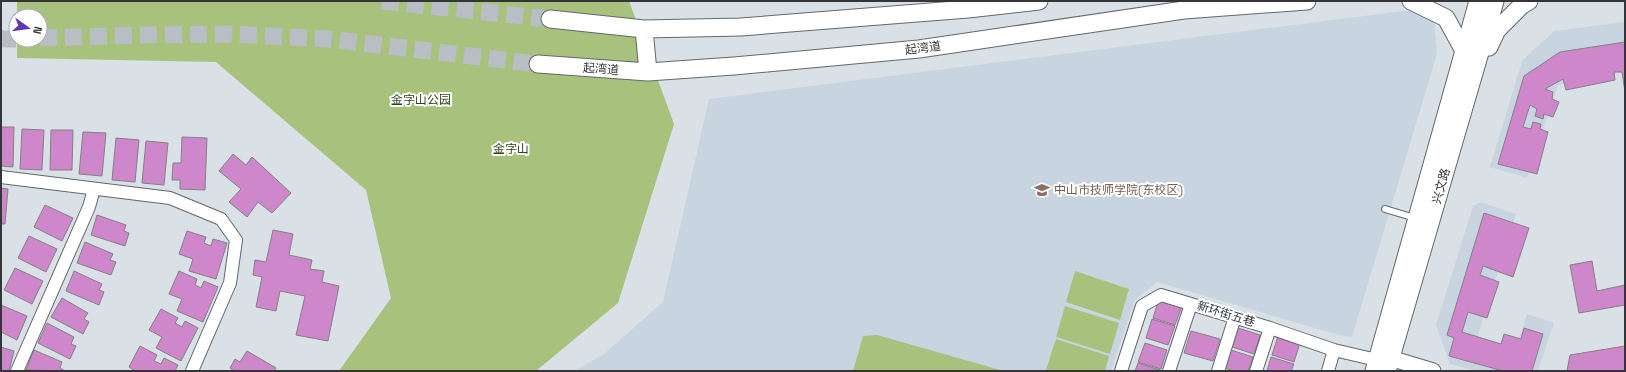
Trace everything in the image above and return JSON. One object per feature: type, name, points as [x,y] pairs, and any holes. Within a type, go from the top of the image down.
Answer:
[{"type":"main road","points":[[550,19],[644,29],[740,26],[968,9],[1039,1]]},
{"type":"main road","name":"起湾道","points":[[538,64],[648,72],[734,66],[918,49],[1184,10],[1307,1]]},
{"type":"main road","points":[[1411,1],[1446,18],[1471,55],[1491,45],[1497,30],[1522,5],[1529,1]]},
{"type":"main road","name":"兴文路","points":[[1382,363],[1471,55],[1478,1]]},
{"type":"main road","name":"兴文路","points":[[1382,363],[1417,218],[1471,55],[1495,1]]},
{"type":"main road","points":[[644,29],[648,72]]},
{"type":"street","points":[[1,177],[170,198],[221,219],[236,240],[230,283],[192,371]]},
{"type":"street","points":[[17,371],[89,207],[94,189]]},
{"type":"street","name":"新环街五巷","points":[[1121,371],[1142,306],[1161,295],[1270,328],[1334,350],[1382,363]]},
{"type":"street","points":[[1169,371],[1191,304]]},
{"type":"street","points":[[1218,371],[1235,317]]},
{"type":"street","points":[[1256,371],[1270,328]]},
{"type":"street","points":[[1328,371],[1334,350]]},
{"type":"street","points":[[1382,363],[1407,371]]},
{"type":"street","points":[[1382,363],[1433,371]]},
{"type":"lane","points":[[1385,209],[1417,218]]},
{"type":"shaded area","name":"中山市技师学院(东校区)","points":[[1411,10],[1434,22],[1437,54],[1352,337],[1339,335],[1157,282],[1135,300],[1111,371],[575,371],[605,353],[663,302],[709,99]]},
{"type":"shaded area","points":[[1625,22],[1625,72],[1558,85],[1527,178],[1490,167],[1522,61],[1554,31]]},
{"type":"shaded area","points":[[1481,202],[1516,214],[1476,341],[1514,352],[1527,314],[1554,323],[1538,371],[1476,371],[1450,364],[1436,325],[1473,206]]},
{"type":"green space","name":"金字山","points":[[17,1],[629,1],[674,124],[618,303],[536,371],[339,371],[391,298],[366,190],[216,62],[17,58],[17,48],[48,48],[48,8],[17,8]]},
{"type":"green space","points":[[1075,271],[1129,289],[1120,320],[1066,302]]},
{"type":"green space","points":[[1065,306],[1119,323],[1110,354],[1056,337]]},
{"type":"green space","points":[[877,335],[1004,371],[853,371],[863,336]]},
{"type":"green space","points":[[1056,339],[1109,356],[1105,371],[1046,370]]},
{"type":"building","points":[[1625,42],[1625,92],[1622,72],[1614,72],[1615,80],[1566,90],[1563,79],[1545,89],[1553,92],[1552,99],[1559,102],[1553,117],[1544,114],[1543,119],[1535,116],[1537,109],[1530,105],[1523,127],[1531,129],[1533,122],[1541,124],[1540,129],[1548,132],[1537,174],[1498,164],[1524,76],[1560,52]]},
{"type":"building","points":[[1,127],[14,127],[13,167],[1,166]]},
{"type":"building","points":[[22,129],[44,130],[42,170],[20,169]]},
{"type":"building","points":[[51,130],[73,130],[72,170],[50,170]]},
{"type":"building","points":[[83,132],[106,133],[102,176],[79,174]]},
{"type":"building","points":[[182,137],[207,138],[205,190],[180,189],[180,180],[172,180],[173,163],[181,163]]},
{"type":"building","points":[[116,138],[139,140],[135,182],[112,180]]},
{"type":"building","points":[[146,141],[168,143],[164,185],[142,183]]},
{"type":"building","points":[[233,154],[246,165],[252,157],[291,193],[272,213],[258,202],[247,217],[229,202],[241,189],[219,171]]},
{"type":"building","points":[[1,188],[8,189],[5,224],[1,224]]},
{"type":"building","points":[[45,205],[73,218],[62,241],[34,227]]},
{"type":"building","points":[[1484,213],[1529,228],[1513,277],[1483,266],[1480,275],[1499,282],[1487,318],[1468,312],[1462,332],[1501,344],[1504,334],[1521,339],[1524,328],[1543,334],[1532,371],[1503,371],[1449,356],[1454,338],[1447,335]]},
{"type":"building","points":[[97,215],[126,225],[124,231],[129,233],[125,246],[91,235]]},
{"type":"building","points":[[273,230],[293,234],[289,255],[312,260],[310,269],[324,271],[322,282],[339,286],[328,341],[296,335],[305,296],[280,291],[276,311],[256,307],[262,277],[253,275],[255,260],[266,262]]},
{"type":"building","points":[[187,231],[206,237],[204,243],[211,246],[213,239],[227,243],[216,279],[189,271],[193,259],[179,254]]},
{"type":"building","points":[[29,236],[57,249],[46,272],[18,258]]},
{"type":"building","points":[[85,242],[113,254],[110,260],[116,262],[111,275],[77,263]]},
{"type":"building","points":[[1592,261],[1597,291],[1625,285],[1625,305],[1579,313],[1570,265]]},
{"type":"building","points":[[15,268],[43,281],[32,304],[4,290]]},
{"type":"building","points":[[74,271],[102,284],[99,290],[104,292],[99,305],[66,291]]},
{"type":"building","points":[[179,271],[197,279],[195,285],[201,288],[204,281],[218,287],[203,322],[177,311],[182,299],[169,294]]},
{"type":"building","points":[[62,298],[88,313],[84,319],[89,322],[83,334],[51,317]]},
{"type":"building","points":[[1159,299],[1182,306],[1175,325],[1153,318]]},
{"type":"building","points":[[1,305],[27,316],[17,340],[1,332]]},
{"type":"building","points":[[161,309],[178,318],[175,323],[182,327],[185,321],[198,328],[181,361],[156,348],[162,337],[149,330]]},
{"type":"building","points":[[1152,319],[1175,326],[1168,345],[1146,338]]},
{"type":"building","points":[[47,323],[74,337],[71,344],[76,346],[70,359],[38,343]]},
{"type":"building","points":[[1238,328],[1260,335],[1254,354],[1232,347]]},
{"type":"building","points":[[1191,331],[1220,339],[1213,361],[1184,353]]},
{"type":"building","points":[[1278,336],[1300,343],[1294,362],[1272,355]]},
{"type":"building","points":[[1145,343],[1167,350],[1161,369],[1138,362]]},
{"type":"building","points":[[140,346],[157,355],[154,361],[161,364],[164,358],[178,365],[175,371],[135,371],[129,367]]},
{"type":"building","points":[[1625,346],[1625,371],[1567,371],[1570,355]]},
{"type":"building","points":[[1,347],[14,351],[9,371],[1,371]]},
{"type":"building","points":[[34,350],[62,362],[60,368],[65,371],[26,370]]},
{"type":"building","points":[[1231,350],[1253,357],[1248,371],[1233,371],[1225,368]]},
{"type":"building","points":[[247,351],[276,368],[274,371],[234,371],[230,368],[235,359],[240,362]]},
{"type":"building","points":[[1271,357],[1294,364],[1291,371],[1267,371]]},
{"type":"building","points":[[1138,363],[1160,370],[1135,371]]},
{"type":"tunnel","points":[[382,1],[550,19]]},
{"type":"tunnel","points":[[48,38],[229,34],[329,39],[538,64]]},
{"type":"tunnel","points":[[1,39],[8,39]]},
{"type":"place","name":"中山市技师学院(东校区)","points":[[1042,190]]},
{"type":"park label","name":"金字山公园","points":[[421,100]]}]
